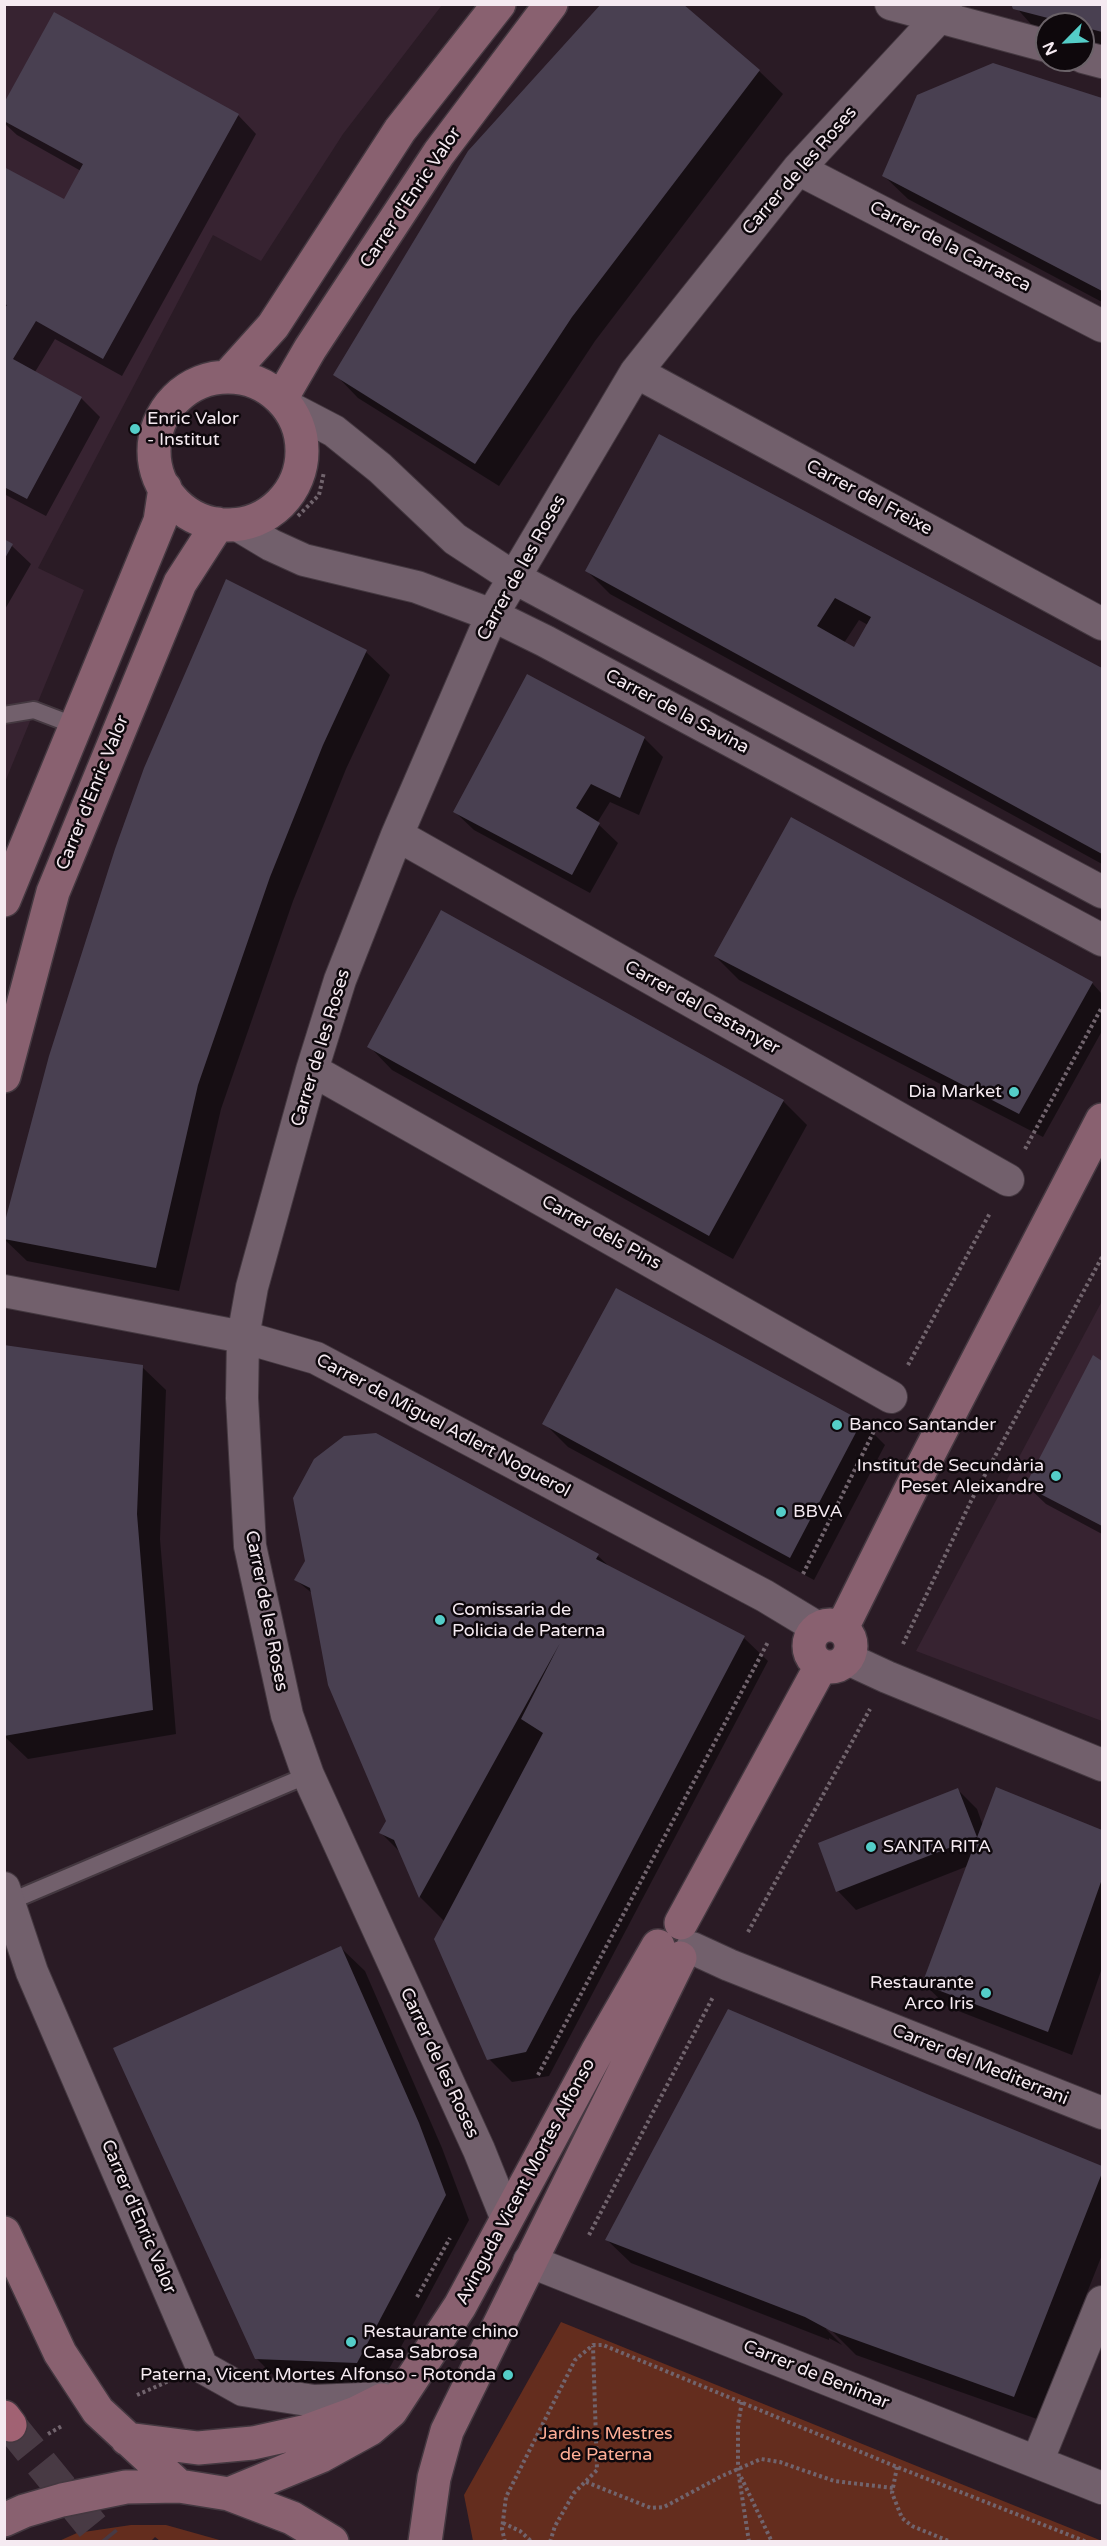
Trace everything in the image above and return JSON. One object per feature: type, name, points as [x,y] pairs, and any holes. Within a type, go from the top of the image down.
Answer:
[{"type":"street","points":[[228,376],[273,326],[400,130],[499,4]]},
{"type":"street","name":"Carrer d'Enric Valor","points":[[285,403],[310,349],[439,153],[551,4]]},
{"type":"street","points":[[891,4],[943,10],[1035,42]]},
{"type":"street","name":"Carrer de les Roses","points":[[506,2217],[479,2150],[308,1775],[287,1715],[250,1546],[242,1398],[243,1337],[252,1287],[312,1070],[340,980],[398,835],[492,615],[636,372],[798,169],[943,10]]},
{"type":"street","name":"Carrer de la Carrasca","points":[[798,169],[1102,326]]},
{"type":"street","name":"Carrer del Freixe","points":[[636,372],[1102,624]]},
{"type":"street","points":[[285,403],[298,427],[302,449],[300,471],[291,491],[276,508],[257,519],[227,524],[197,518],[179,506],[165,488],[156,468],[154,446],[159,424],[170,405],[186,390],[205,380],[228,376],[247,379],[266,386],[285,403],[334,431],[380,468],[455,539],[513,578],[1102,892]]},
{"type":"street","points":[[4,900],[160,521],[165,488]]},
{"type":"street","name":"Carrer d'Enric Valor","points":[[4,1076],[52,892],[180,583],[227,524]]},
{"type":"street","name":"Carrer de la Savina","points":[[227,524],[304,560],[417,587],[492,615],[545,641],[1102,940]]},
{"type":"street","name":"Carrer del Castanyer","points":[[398,835],[1008,1180]]},
{"type":"street","name":"Carrer dels Pins","points":[[312,1070],[891,1397]]},
{"type":"street","name":"Avinguda Vicent Mortes Alfonso","points":[[229,2494],[321,2456],[370,2429],[391,2411],[398,2392],[460,2306],[597,2052],[678,1944],[1102,1120]]},
{"type":"street","name":"Carrer de Miguel Adlert Noguerol","points":[[4,1291],[243,1337],[316,1358],[786,1608],[832,1645],[887,1677],[1102,1765]]},
{"type":"street","name":"Carrer d'Enric Valor","points":[[7,1895],[32,1972],[202,2367],[243,2390],[314,2401],[398,2392]]},
{"type":"street","name":"Avinguda Vicent Mortes Alfonso","points":[[425,2541],[434,2478],[447,2431],[529,2261],[666,1990],[678,1944]]},
{"type":"street","name":"Carrer del Mediterrani","points":[[678,1944],[1102,2113]]},
{"type":"street","points":[[4,2233],[60,2353],[98,2411],[179,2486]]},
{"type":"street","name":"Carrer de Benimar","points":[[529,2261],[1102,2488]]},
{"type":"street","points":[[1037,2462],[1102,2302]]},
{"type":"street","points":[[127,2439],[198,2448],[253,2443],[307,2431],[357,2413],[398,2392]]},
{"type":"street","points":[[4,2520],[24,2511],[62,2500],[126,2487],[179,2486],[229,2494],[292,2517],[332,2541]]},
{"type":"lane","points":[[4,715],[34,710],[76,726]]},
{"type":"lane","points":[[7,1895],[308,1775]]},
{"type":"path","points":[[271,545],[319,495],[334,431]]},
{"type":"path","points":[[537,2077],[786,1608],[891,1397],[1102,1007]]},
{"type":"path","points":[[588,2239],[729,1965],[887,1677],[972,1499],[1102,1257]]},
{"type":"path","points":[[416,2298],[453,2233]]},
{"type":"path","points":[[550,2541],[555,2526],[574,2493],[597,2470],[593,2345]]},
{"type":"path","points":[[505,2541],[503,2523],[506,2497],[574,2360],[593,2345],[603,2345],[897,2467],[1087,2541]]},
{"type":"path","points":[[135,2396],[176,2379]]},
{"type":"path","points":[[742,2402],[738,2424],[738,2470],[749,2541]]},
{"type":"path","points":[[586,2482],[651,2508],[664,2507],[722,2476],[761,2459],[780,2462],[834,2481],[893,2488]]},
{"type":"path","points":[[897,2467],[892,2493],[902,2518],[912,2526],[951,2541]]},
{"type":"path","points":[[738,2470],[772,2541]]},
{"type":"path","points":[[503,2523],[520,2531],[532,2541]]},
{"type":"shaded area","points":[[5,5],[442,5],[343,134],[261,261],[213,235],[38,568],[84,590],[5,782]]},
{"type":"shaded area","name":"Institut de Secundària Peset Aleixandre","points":[[1102,1301],[1102,1721],[916,1651]]},
{"type":"green space","name":"Jardins Mestres de Paterna","points":[[561,2322],[1102,2541],[473,2541],[464,2495]]},
{"type":"green space","points":[[131,2525],[166,2525],[223,2541],[160,2541],[155,2537],[150,2542],[59,2541],[77,2533]]},
{"type":"building","points":[[601,4],[683,4],[760,70],[572,317],[475,464],[333,375],[468,151]]},
{"type":"building","points":[[1011,4],[1102,4],[1102,32],[1095,30],[1095,12],[1035,12],[1035,15],[1013,9]]},
{"type":"building","points":[[54,12],[239,114],[103,359],[36,321],[13,359],[82,397],[27,499],[4,487],[4,309],[7,305],[4,304],[4,167],[64,199],[83,164],[4,121],[4,103]]},
{"type":"building","points":[[993,63],[1102,98],[1102,291],[882,176],[917,95]]},
{"type":"building","points":[[659,434],[1102,668],[1102,854],[585,571]],"holes":[[[835,598],[871,617],[854,647],[817,626]]]},
{"type":"building","points":[[4,539],[13,544],[4,560]]},
{"type":"building","points":[[226,579],[367,650],[323,745],[270,877],[198,1085],[156,1268],[4,1239],[4,1225],[49,1056],[115,849],[144,768]]},
{"type":"building","points":[[527,674],[645,737],[620,798],[591,784],[576,808],[600,823],[572,875],[453,812]]},
{"type":"building","points":[[791,817],[1093,982],[1019,1114],[714,956]]},
{"type":"building","points":[[441,910],[784,1100],[709,1236],[367,1047]]},
{"type":"building","points":[[616,1288],[862,1421],[790,1558],[542,1424]]},
{"type":"building","points":[[4,1345],[143,1365],[137,1514],[153,1710],[4,1736]]},
{"type":"building","points":[[1093,1355],[1102,1361],[1102,1526],[1025,1486]]},
{"type":"building","points":[[376,1433],[599,1554],[596,1559],[745,1636],[526,2052],[487,2060],[434,1939],[543,1733],[521,1719],[560,1643],[419,1898],[394,1840],[379,1833],[386,1821],[328,1685],[310,1588],[294,1580],[305,1561],[293,1498],[314,1459],[344,1436]]},
{"type":"building","points":[[996,1787],[1102,1830],[1102,1879],[1048,2032],[922,1984]]},
{"type":"building","points":[[958,1788],[977,1837],[836,1892],[818,1843]]},
{"type":"building","points":[[341,1946],[419,2123],[446,2195],[357,2363],[255,2359],[113,2048]]},
{"type":"building","points":[[728,2009],[1102,2166],[1102,2173],[1014,2397],[831,2331],[805,2317],[605,2240]]},
{"type":"tunnel","points":[[10,2425],[105,2542]]},
{"type":"place","name":"Enric Valor - Institut","points":[[135,429]]},
{"type":"place","name":"Dia Market","points":[[1014,1092]]},
{"type":"place","name":"Banco Santander","points":[[837,1425]]},
{"type":"place","name":"Institut de Secundària Peset Aleixandre","points":[[1056,1476]]},
{"type":"place","name":"BBVA","points":[[781,1512]]},
{"type":"place","name":"Comissaria de Policia de Paterna","points":[[440,1620]]},
{"type":"place","name":"SANTA RITA","points":[[871,1847]]},
{"type":"place","name":"Restaurante Arco Iris","points":[[986,1993]]},
{"type":"place","name":"Restaurante chino Casa Sabrosa","points":[[351,2342]]},
{"type":"place","name":"Paterna, Vicent Mortes Alfonso - Rotonda","points":[[508,2375]]}]
